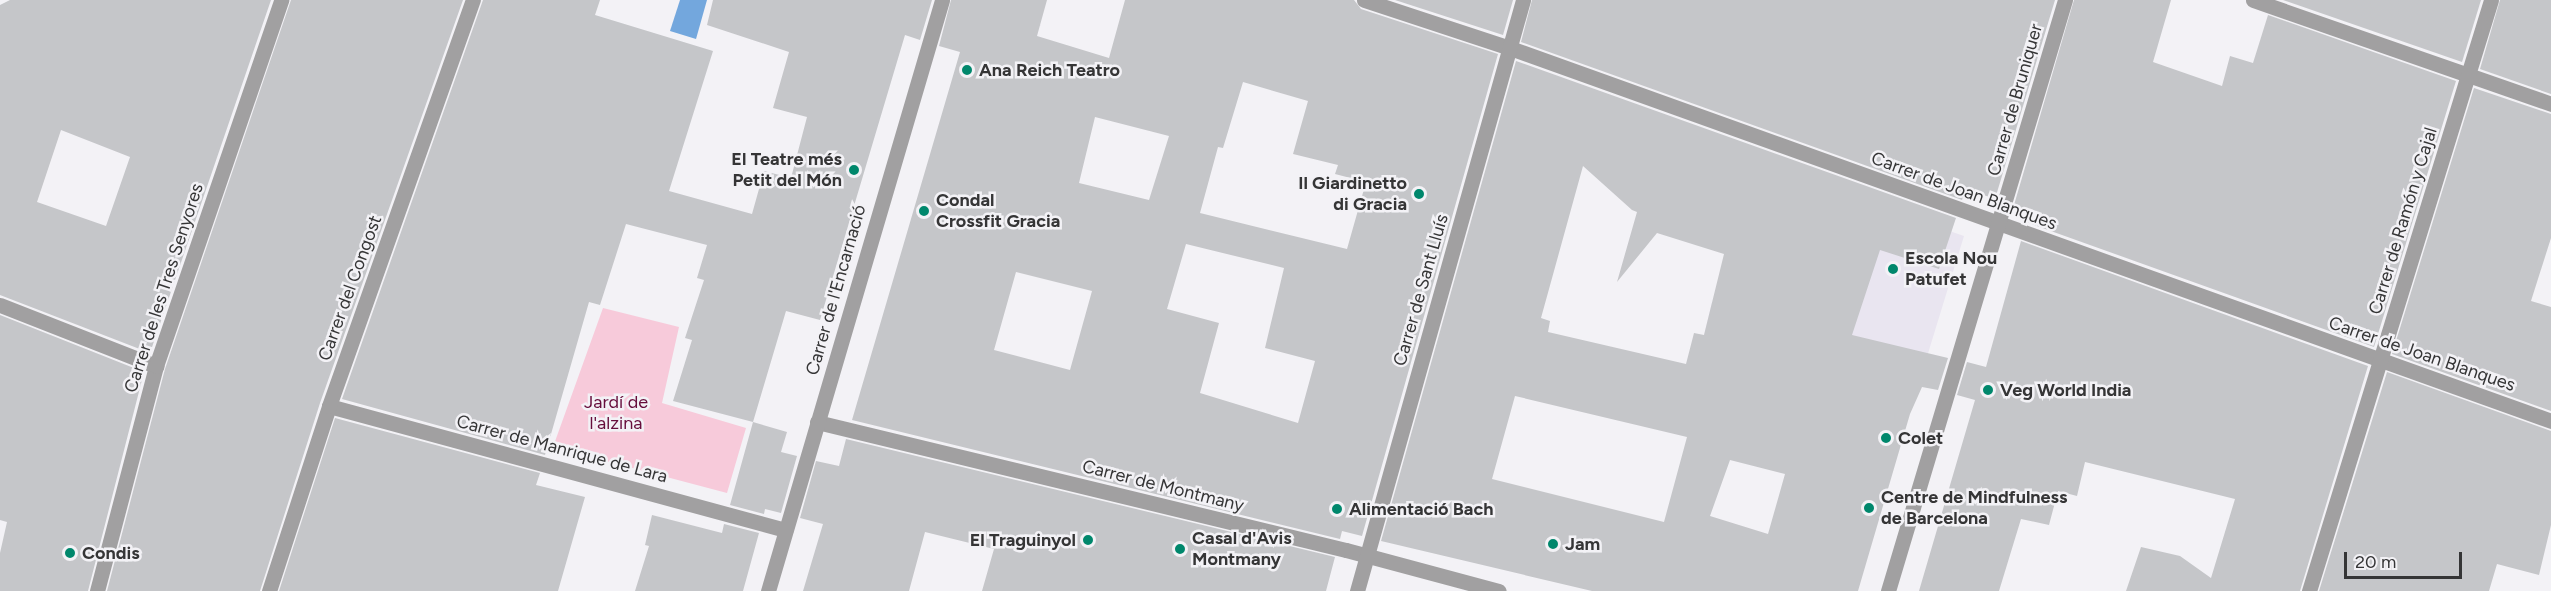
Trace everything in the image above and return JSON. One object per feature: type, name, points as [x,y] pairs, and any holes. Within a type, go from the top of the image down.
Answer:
[{"type":"street","name":"Carrer de les Tres Senyores","points":[[97,591],[156,366],[280,0]]},
{"type":"street","name":"Carrer del Congost","points":[[269,591],[329,406],[473,0]]},
{"type":"street","name":"Carrer de l'Encarnació","points":[[768,591],[942,0]]},
{"type":"street","name":"Carrer de Joan Blanques","points":[[1364,0],[1510,48],[2551,421]]},
{"type":"street","name":"Carrer de Sant Lluís","points":[[1357,591],[1523,0]]},
{"type":"street","name":"Carrer de Bruniquer","points":[[1888,591],[2065,0]]},
{"type":"street","points":[[2253,0],[2468,73],[2551,104]]},
{"type":"street","name":"Carrer de Ramón y Cajal","points":[[2309,591],[2491,0]]},
{"type":"street","points":[[0,305],[156,366]]},
{"type":"street","name":"Carrer de Manrique de Lara","points":[[329,406],[785,530]]},
{"type":"street","name":"Carrer de Montmany","points":[[817,422],[1366,555],[1499,591]]},
{"type":"shaded area","name":"Escola Nou Patufet","points":[[1856,199],[1964,236],[1918,386],[1704,335],[1712,302],[1812,325]]},
{"type":"green space","name":"Jardí de l'alzina","points":[[603,308],[679,327],[662,403],[746,428],[727,493],[553,447]]},
{"type":"water","points":[[680,0],[707,0],[696,39],[670,31]]},
{"type":"building","points":[[10,0],[271,0],[150,353],[0,295],[0,5]],"holes":[[[61,130],[130,157],[106,226],[37,202]]]},
{"type":"building","points":[[291,0],[463,0],[320,403],[260,591],[107,591],[165,369]]},
{"type":"building","points":[[483,0],[600,0],[595,15],[713,51],[669,191],[752,214],[764,171],[791,178],[807,117],[773,108],[789,52],[707,25],[713,0],[932,0],[920,40],[905,35],[820,320],[786,311],[753,422],[673,401],[692,340],[685,338],[704,280],[697,278],[707,245],[626,224],[600,305],[589,302],[545,455],[342,399]]},
{"type":"building","points":[[951,0],[1047,0],[1037,36],[1109,58],[1125,0],[1354,0],[1361,9],[1498,54],[1362,536],[1342,531],[1340,539],[852,420],[960,52],[939,46]],"holes":[[[1243,82],[1308,101],[1293,154],[1338,165],[1335,174],[1366,182],[1347,249],[1200,213],[1218,147],[1223,148]],[[1095,117],[1169,136],[1149,200],[1079,183]],[[1186,244],[1284,268],[1265,348],[1315,361],[1298,423],[1200,393],[1219,323],[1167,309]],[[1016,272],[1092,291],[1070,370],[994,350]]]},
{"type":"building","points":[[1395,0],[1513,0],[1503,35]]},
{"type":"building","points":[[1532,0],[2055,0],[1995,199],[1966,189],[1962,200],[1521,42]]},
{"type":"building","points":[[2074,0],[2171,0],[2153,62],[2222,86],[2230,56],[2253,63],[2268,15],[2456,81],[2374,347],[2026,222],[2029,211],[2014,205]]},
{"type":"building","points":[[2283,0],[2481,0],[2462,62]]},
{"type":"building","points":[[2500,0],[2551,0],[2551,94],[2480,69]]},
{"type":"building","points":[[1516,61],[1956,218],[1939,269],[1880,250],[1852,335],[1948,358],[1938,390],[1922,387],[1910,414],[1858,591],[1592,591],[1381,541]],"holes":[[[1583,166],[1637,212],[1617,282],[1657,233],[1724,254],[1704,335],[1694,333],[1686,364],[1548,332],[1550,321],[1541,318]],[[1515,396],[1687,437],[1664,522],[1492,479]],[[1730,460],[1785,474],[1768,534],[1710,516]]]},
{"type":"building","points":[[2474,88],[2551,114],[2551,238],[2531,301],[2551,307],[2551,411],[2392,354]]},
{"type":"building","points":[[2021,241],[2368,366],[2300,591],[2126,591],[2141,547],[2180,556],[2211,578],[2235,499],[2085,462],[2077,496],[2058,491],[2049,525],[2021,519],[1999,591],[1919,591],[1975,400],[1957,395],[1967,362],[1986,367]]},
{"type":"building","points":[[0,315],[144,372],[88,591],[0,591],[0,553],[7,522],[0,520]]},
{"type":"building","points":[[2387,372],[2551,431],[2551,525],[2539,575],[2497,564],[2489,591],[2319,591]]},
{"type":"building","points":[[335,418],[540,473],[536,485],[585,497],[558,591],[279,591]]},
{"type":"building","points":[[753,422],[787,432],[781,452],[797,456],[781,513],[765,509],[764,514],[730,505]]},
{"type":"building","points":[[846,439],[1335,557],[1326,591],[982,591],[994,549],[925,532],[909,591],[803,591],[823,524],[800,518],[816,461],[839,466]]},
{"type":"building","points":[[652,515],[722,533],[724,524],[759,533],[743,591],[635,591],[649,546],[645,545]]},
{"type":"place","name":"Ana Reich Teatro","points":[[967,70]]},
{"type":"place","name":"El Teatre més Petit del Món","points":[[854,170]]},
{"type":"place","name":"Il Giardinetto di Gracia","points":[[1419,194]]},
{"type":"place","name":"Condal Crossfit Gracia","points":[[924,211]]},
{"type":"place","name":"Escola Nou Patufet","points":[[1893,269]]},
{"type":"place","name":"Veg World India","points":[[1988,390]]},
{"type":"place","name":"Colet","points":[[1886,438]]},
{"type":"place","name":"Centre de Mindfulness de Barcelona","points":[[1869,508]]},
{"type":"place","name":"Alimentació Bach","points":[[1337,509]]},
{"type":"place","name":"El Traguinyol","points":[[1088,540]]},
{"type":"place","name":"Jam","points":[[1553,544]]},
{"type":"place","name":"Casal d'Avis Montmany","points":[[1180,549]]},
{"type":"place","name":"Condis","points":[[70,553]]}]
